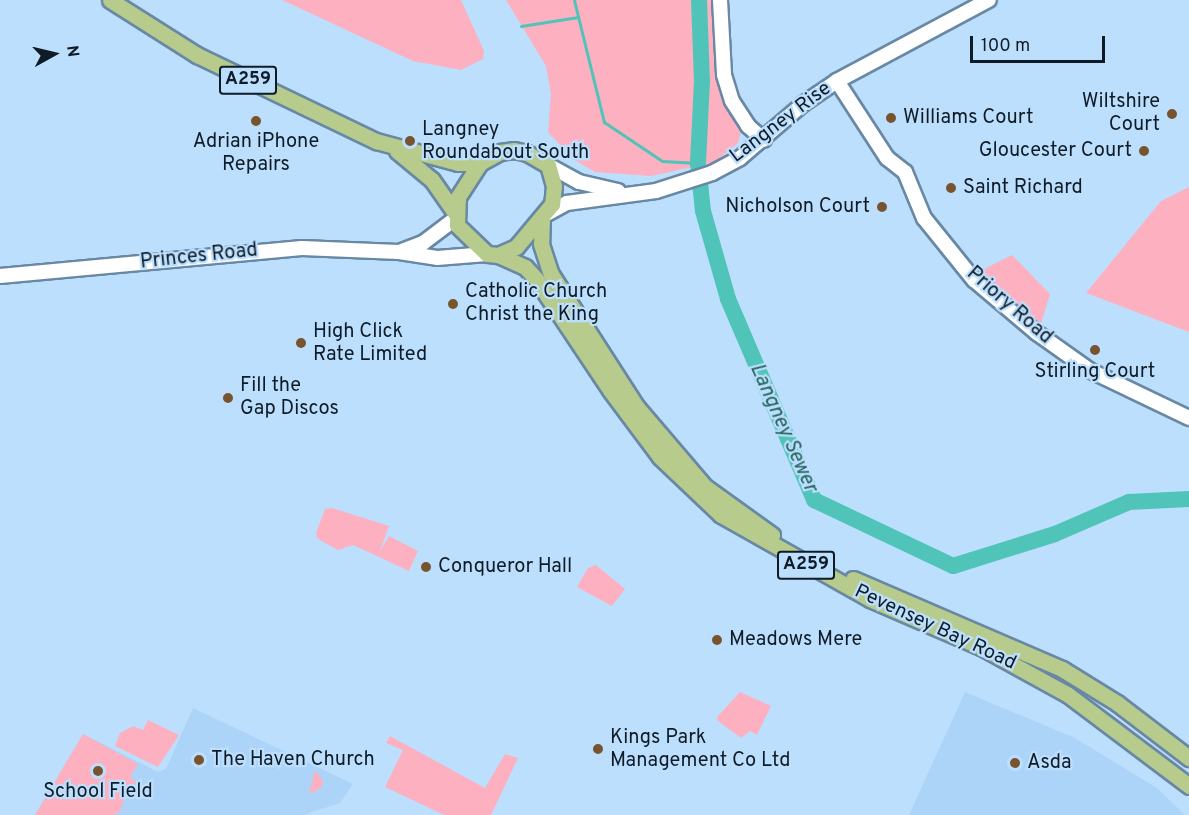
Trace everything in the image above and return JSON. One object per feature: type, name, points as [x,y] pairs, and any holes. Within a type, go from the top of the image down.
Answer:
[{"type":"main road","name":"A259","points":[[110,0],[197,55],[393,148],[458,163],[480,163]]},
{"type":"main road","name":"A259","points":[[393,148],[432,180],[455,216]]},
{"type":"main road","points":[[514,150],[527,153],[548,165],[555,192],[544,217],[516,247],[493,254],[464,235],[455,216],[463,186],[480,163],[500,152],[514,150]]},
{"type":"main road","name":"Pevensey Bay Road","points":[[544,217],[541,244],[550,274],[597,348],[670,450],[734,510],[887,596],[1062,669],[1117,703],[1189,758]]},
{"type":"main road","name":"Pevensey Bay Road","points":[[493,254],[525,267],[536,279],[610,390],[660,457],[721,515],[870,599],[981,647],[1067,694],[1189,786]]},
{"type":"street","points":[[720,0],[724,75],[732,101],[748,126],[764,140]]},
{"type":"street","name":"Langney Rise","points":[[544,217],[567,203],[656,191],[712,172],[764,140],[803,104],[837,81],[989,0]]},
{"type":"street","name":"Priory Road","points":[[837,81],[887,158],[905,172],[924,218],[974,280],[1037,333],[1089,370],[1189,418]]},
{"type":"street","name":"Langney Rise","points":[[548,165],[579,182],[630,193]]},
{"type":"street","name":"Princes Road","points":[[399,252],[423,243],[455,216]]},
{"type":"street","name":"Princes Road","points":[[0,276],[232,252],[302,248],[399,252],[437,258],[493,254]]},
{"type":"shaded area","points":[[282,0],[461,0],[484,51],[483,59],[461,70],[413,61]]},
{"type":"shaded area","points":[[506,0],[715,0],[720,87],[741,131],[738,143],[715,162],[651,176],[595,172],[573,159],[548,132],[551,94],[546,66]]},
{"type":"shaded area","points":[[1189,187],[1189,332],[1086,293],[1161,201]]},
{"type":"shaded area","points":[[1012,255],[1050,294],[1040,327],[978,272]]},
{"type":"shaded area","points":[[332,508],[389,526],[380,551],[389,536],[418,551],[409,571],[353,545],[338,550],[318,539],[316,533],[325,509]]},
{"type":"shaded area","points":[[596,565],[625,589],[612,606],[577,587],[588,568]]},
{"type":"shaded area","points":[[740,692],[771,706],[757,735],[750,731],[741,738],[718,721],[717,717]]},
{"type":"shaded area","points":[[965,692],[1075,738],[1157,788],[1185,815],[909,815]]},
{"type":"shaded area","points":[[193,708],[353,784],[340,803],[304,815],[35,815],[83,734],[158,772],[166,769]]},
{"type":"shaded area","points":[[148,720],[179,735],[158,767],[115,746],[120,733],[133,726],[143,730]]},
{"type":"shaded area","name":"School Field","points":[[83,734],[138,764],[130,777],[138,783],[130,785],[119,813],[113,815],[35,815]]},
{"type":"shaded area","points":[[390,736],[485,788],[505,754],[518,758],[491,815],[444,815],[385,787],[403,750],[386,743]]},
{"type":"shaded area","points":[[315,770],[323,781],[321,788],[309,794]]},
{"type":"waterway","points":[[574,0],[604,122],[662,161],[698,163]]},
{"type":"waterway","name":"Langney Sewer","points":[[699,0],[702,81],[698,163],[703,211],[728,299],[814,500],[953,566],[1055,534],[1129,502],[1189,499]]},
{"type":"waterway","points":[[521,26],[578,17]]},
{"type":"place","name":"Wiltshire Court","points":[[1172,114]]},
{"type":"place","name":"Williams Court","points":[[891,118]]},
{"type":"place","name":"Adrian iPhone Repairs","points":[[256,121]]},
{"type":"place","name":"Langney Roundabout South","points":[[410,141]]},
{"type":"place","name":"Gloucester Court","points":[[1144,151]]},
{"type":"place","name":"Saint Richard","points":[[951,188]]},
{"type":"place","name":"Nicholson Court","points":[[882,207]]},
{"type":"place","name":"Catholic Church Christ the King","points":[[453,304]]},
{"type":"place","name":"High Click Rate Limited","points":[[301,343]]},
{"type":"place","name":"Stirling Court","points":[[1095,350]]},
{"type":"place","name":"Fill the Gap Discos","points":[[228,398]]},
{"type":"place","name":"Conqueror Hall","points":[[426,567]]},
{"type":"place","name":"Meadows Mere","points":[[717,640]]},
{"type":"place","name":"Kings Park Management Co Ltd","points":[[598,749]]},
{"type":"place","name":"The Haven Church","points":[[199,760]]},
{"type":"place","name":"Asda","points":[[1015,763]]},
{"type":"place","name":"School Field","points":[[98,771]]}]
